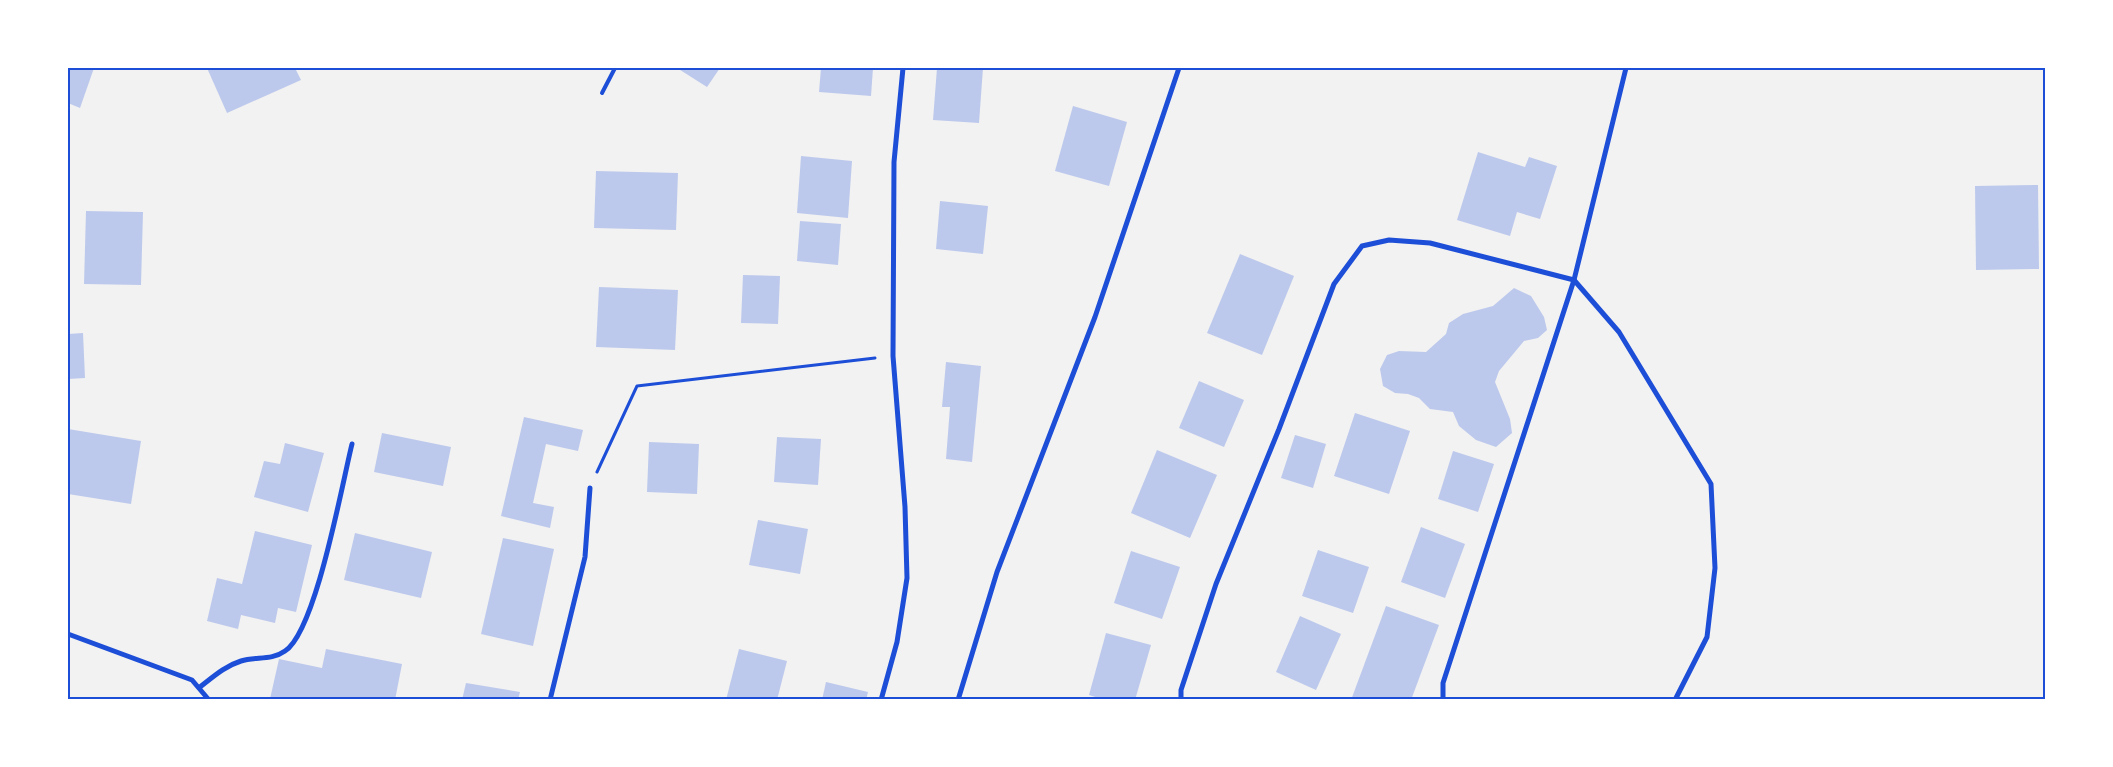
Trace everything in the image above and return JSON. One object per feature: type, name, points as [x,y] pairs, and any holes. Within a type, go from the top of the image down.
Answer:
[{"type":"street","points":[[881,700],[897,642],[907,578],[905,508],[893,356],[894,162],[903,68]]},
{"type":"street","points":[[958,700],[994,580],[1095,317],[1179,68]]},
{"type":"street","points":[[1443,700],[1443,683],[1574,280],[1626,68]]},
{"type":"street","points":[[1181,700],[1182,690],[1216,584],[1280,429],[1334,284],[1362,246],[1389,240],[1430,243],[1574,280],[1619,332],[1711,484],[1715,568],[1707,637],[1675,700]]},
{"type":"street","points":[[200,687],[225,668],[243,660],[268,658],[285,651],[297,639],[318,585],[352,444]]},
{"type":"street","points":[[550,700],[585,557],[590,488]]},
{"type":"street","points":[[68,634],[192,680],[200,687],[209,700]]},
{"type":"lane","points":[[602,93],[615,68]]},
{"type":"path","points":[[590,488],[636,386],[893,356]]},
{"type":"building","points":[[68,68],[94,68],[80,108],[68,103]]},
{"type":"building","points":[[207,68],[295,68],[301,80],[227,113]]},
{"type":"building","points":[[677,68],[720,68],[707,87]]},
{"type":"building","points":[[821,68],[873,68],[871,96],[819,92]]},
{"type":"building","points":[[937,68],[983,68],[979,123],[933,120]]},
{"type":"building","points":[[1073,106],[1127,122],[1109,186],[1055,171]]},
{"type":"building","points":[[1478,152],[1525,167],[1529,157],[1557,166],[1540,219],[1517,212],[1510,236],[1457,220]]},
{"type":"building","points":[[801,156],[852,161],[848,218],[797,213]]},
{"type":"building","points":[[596,171],[678,173],[676,230],[594,228]]},
{"type":"building","points":[[2038,185],[2039,269],[1976,270],[1975,186]]},
{"type":"building","points":[[940,201],[988,206],[983,254],[936,249]]},
{"type":"building","points":[[86,211],[143,212],[141,285],[84,284]]},
{"type":"building","points":[[800,221],[841,224],[838,265],[797,261]]},
{"type":"building","points":[[1240,254],[1294,276],[1262,355],[1207,333]]},
{"type":"building","points":[[743,275],[780,276],[778,324],[741,323]]},
{"type":"building","points":[[599,287],[678,290],[675,350],[596,347]]},
{"type":"building","points":[[1514,288],[1531,296],[1544,317],[1547,330],[1538,338],[1524,341],[1499,371],[1495,382],[1510,419],[1512,433],[1496,447],[1476,440],[1459,426],[1453,412],[1430,409],[1419,398],[1408,394],[1395,393],[1383,386],[1380,369],[1387,355],[1399,351],[1426,352],[1446,334],[1449,323],[1463,314],[1493,306]]},
{"type":"building","points":[[83,333],[85,378],[68,379],[68,334]]},
{"type":"building","points":[[946,362],[981,366],[972,462],[946,459],[950,407],[942,407]]},
{"type":"building","points":[[1199,381],[1244,400],[1224,447],[1179,428]]},
{"type":"building","points":[[1355,413],[1410,431],[1389,494],[1334,476]]},
{"type":"building","points":[[524,417],[583,430],[578,451],[546,444],[533,503],[554,507],[550,528],[501,516]]},
{"type":"building","points":[[68,429],[141,441],[131,504],[68,494]]},
{"type":"building","points":[[382,433],[451,447],[443,486],[374,472]]},
{"type":"building","points":[[1295,435],[1326,444],[1313,488],[1281,478]]},
{"type":"building","points":[[777,437],[821,439],[818,485],[774,482]]},
{"type":"building","points":[[649,442],[699,444],[697,494],[647,492]]},
{"type":"building","points":[[285,443],[324,453],[308,512],[254,497],[264,461],[280,464]]},
{"type":"building","points":[[1157,450],[1217,475],[1190,538],[1131,513]]},
{"type":"building","points":[[1453,451],[1494,464],[1478,512],[1438,499]]},
{"type":"building","points":[[758,520],[808,529],[800,574],[749,565]]},
{"type":"building","points":[[1421,527],[1465,544],[1445,598],[1401,582]]},
{"type":"building","points":[[255,531],[312,545],[296,612],[278,608],[275,623],[241,615],[238,629],[207,621],[217,578],[242,584]]},
{"type":"building","points":[[355,533],[432,552],[421,598],[344,580]]},
{"type":"building","points":[[503,538],[554,549],[533,646],[481,634]]},
{"type":"building","points":[[1318,550],[1369,567],[1353,613],[1302,596]]},
{"type":"building","points":[[1131,551],[1180,567],[1162,619],[1114,603]]},
{"type":"building","points":[[1386,606],[1439,625],[1411,700],[1351,700]]},
{"type":"building","points":[[1300,616],[1341,634],[1316,690],[1276,672]]},
{"type":"building","points":[[1106,633],[1151,645],[1135,700],[1105,700],[1089,695]]},
{"type":"building","points":[[326,649],[402,664],[395,700],[270,699],[279,659],[322,668]]},
{"type":"building","points":[[739,649],[787,661],[777,700],[726,700]]},
{"type":"building","points":[[826,682],[868,692],[866,700],[822,700]]},
{"type":"building","points":[[466,683],[520,692],[518,700],[462,700]]}]
